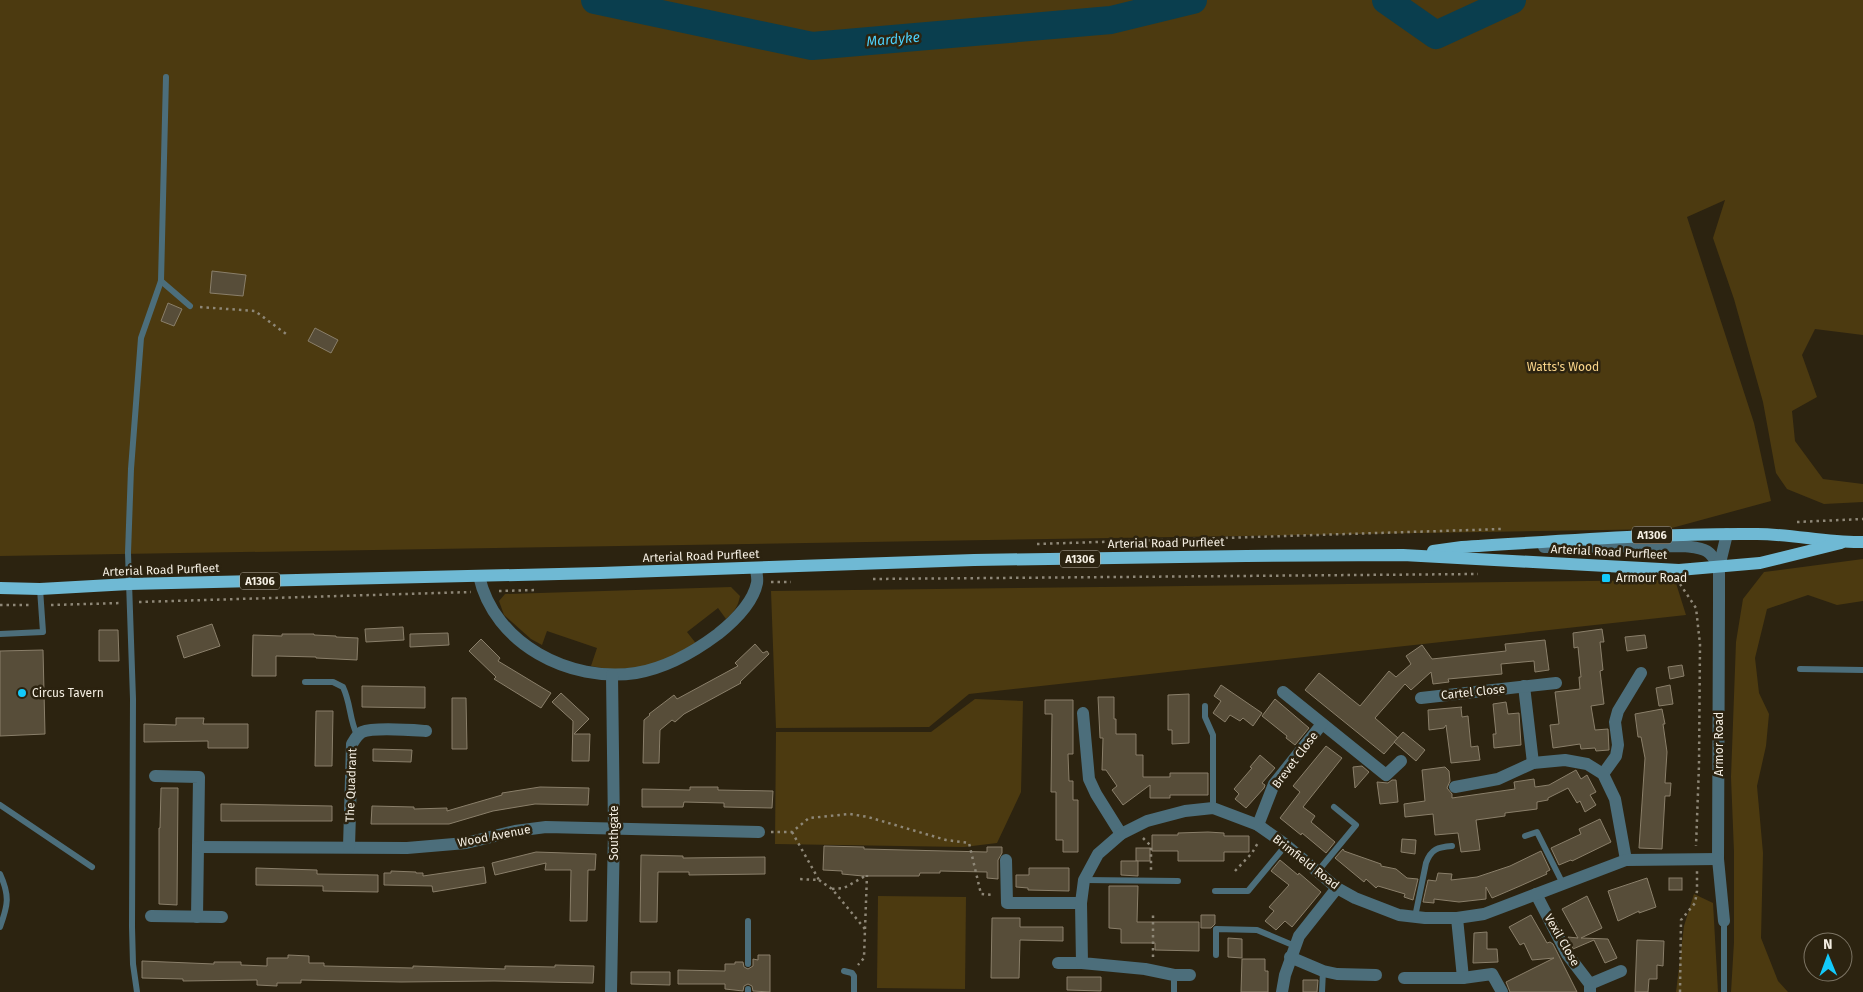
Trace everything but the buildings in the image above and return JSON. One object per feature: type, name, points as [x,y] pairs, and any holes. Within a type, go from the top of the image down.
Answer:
[{"type":"main road","name":"Arterial Road Purfleet","points":[[1403,555],[1462,547],[1659,534],[1760,534],[1841,543],[1863,542]]},
{"type":"main road","name":"Arterial Road Purfleet","points":[[0,588],[40,589],[129,584],[479,576],[984,560],[1403,555],[1679,570],[1760,563],[1841,543]]},
{"type":"street","name":"Armor Road","points":[[1724,921],[1718,859],[1719,567],[1727,534]]},
{"type":"street","points":[[1462,547],[1684,546],[1702,549],[1712,554],[1719,567]]},
{"type":"street","points":[[479,576],[482,592],[491,609],[507,629],[527,647],[545,658],[578,670],[612,675],[660,666],[683,657],[706,643],[738,616],[750,598],[757,583],[756,568]]},
{"type":"street","points":[[1603,774],[1616,756],[1618,745],[1615,722],[1618,711],[1641,672]]},
{"type":"street","name":"Southgate","points":[[611,992],[614,829],[612,675]]},
{"type":"street","name":"Cartel Close","points":[[1421,698],[1556,682]]},
{"type":"street","points":[[1524,686],[1532,763]]},
{"type":"street","name":"Brevet Close","points":[[1283,692],[1386,775],[1401,761]]},
{"type":"street","points":[[1083,713],[1089,779],[1121,834]]},
{"type":"street","name":"Brevet Close","points":[[1262,828],[1274,784],[1322,724]]},
{"type":"street","name":"The Quadrant","points":[[349,847],[352,744],[357,735],[364,731],[373,730],[426,731]]},
{"type":"street","points":[[1456,786],[1498,779],[1532,763],[1565,760],[1587,764],[1603,774],[1615,799],[1626,860]]},
{"type":"street","points":[[155,776],[199,777],[197,916]]},
{"type":"street","name":"Brimfield Road","points":[[1082,963],[1081,903],[1084,880],[1098,854],[1121,834],[1146,821],[1185,811],[1213,808],[1262,828],[1286,844],[1337,888],[1376,907],[1399,915],[1415,917],[1456,918],[1484,914],[1626,860],[1718,859]]},
{"type":"street","name":"Wood Avenue","points":[[198,847],[407,848],[466,843],[515,831],[546,827],[759,832]]},
{"type":"street","points":[[1006,860],[1007,903],[1081,903]]},
{"type":"street","points":[[1282,992],[1284,975],[1299,936],[1337,888]]},
{"type":"street","name":"Vexil Close","points":[[1536,894],[1567,954],[1590,988],[1621,970]]},
{"type":"street","points":[[151,916],[222,917]]},
{"type":"street","points":[[1456,918],[1463,978]]},
{"type":"street","points":[[1293,952],[1323,971],[1337,974],[1376,975]]},
{"type":"street","points":[[1058,963],[1082,963],[1174,975],[1190,975]]},
{"type":"street","points":[[1404,978],[1463,978],[1492,974],[1502,992]]},
{"type":"lane","points":[[137,992],[133,964],[132,927],[133,699],[129,584],[131,468],[141,338],[161,281],[166,77]]},
{"type":"lane","points":[[161,281],[190,306]]},
{"type":"lane","points":[[0,634],[43,632],[40,589]]},
{"type":"lane","points":[[1800,669],[1863,670]]},
{"type":"lane","points":[[306,682],[333,682],[344,687],[350,701],[351,723],[357,735]]},
{"type":"lane","points":[[1206,706],[1205,717],[1213,735],[1213,808]]},
{"type":"lane","points":[[0,805],[92,867]]},
{"type":"lane","points":[[1318,871],[1356,825],[1334,807]]},
{"type":"lane","points":[[1525,836],[1537,832],[1563,884]]},
{"type":"lane","points":[[1215,891],[1248,891],[1286,844]]},
{"type":"lane","points":[[1415,917],[1429,855],[1434,849],[1452,846]]},
{"type":"lane","points":[[0,874],[5,884],[8,906],[0,927]]},
{"type":"lane","points":[[1084,880],[1178,881]]},
{"type":"lane","points":[[748,921],[748,964]]},
{"type":"lane","points":[[1724,921],[1724,992]]},
{"type":"lane","points":[[1216,955],[1216,929],[1257,930],[1293,952]]},
{"type":"lane","points":[[844,971],[852,973],[854,976],[854,992]]},
{"type":"lane","points":[[1322,992],[1323,971]]},
{"type":"lane","points":[[1174,975],[1174,992]]},
{"type":"path","points":[[190,306],[255,311],[286,334]]},
{"type":"path","points":[[1037,544],[1505,529]]},
{"type":"path","points":[[866,579],[1478,574]]},
{"type":"path","points":[[757,583],[796,581]]},
{"type":"path","points":[[1673,583],[1679,582],[1696,608],[1700,644],[1696,847]]},
{"type":"path","points":[[52,605],[541,590]]},
{"type":"path","points":[[0,604],[33,605]]},
{"type":"path","points":[[759,832],[792,832],[809,818],[850,814],[868,817],[946,840],[969,842],[981,894],[1007,895]]},
{"type":"path","points":[[1133,828],[1151,846],[1151,870]]},
{"type":"path","points":[[1235,870],[1252,853],[1262,828]]},
{"type":"path","points":[[792,832],[819,880],[832,889],[865,929]]},
{"type":"path","points":[[1680,992],[1681,920],[1694,904],[1698,891],[1697,867]]},
{"type":"path","points":[[832,889],[844,888],[866,876],[864,958],[852,973]]},
{"type":"path","points":[[798,879],[819,880]]},
{"type":"path","points":[[1153,914],[1153,971]]},
{"type":"green space","name":"Watts's Wood","points":[[0,0],[1863,0],[1863,335],[1815,329],[1802,355],[1817,397],[1792,411],[1795,441],[1823,479],[1863,484],[1863,502],[1824,504],[1787,489],[1776,473],[1763,402],[1734,299],[1713,238],[1725,200],[1687,217],[1754,423],[1771,501],[1668,529],[0,556]]},
{"type":"green space","points":[[1863,559],[1863,601],[1837,605],[1808,595],[1767,609],[1755,658],[1759,693],[1769,714],[1766,746],[1757,786],[1763,853],[1761,938],[1778,981],[1788,992],[1731,992],[1734,942],[1734,852],[1731,777],[1736,642],[1743,599],[1764,572]]},
{"type":"green space","points":[[1675,580],[1686,615],[969,694],[929,727],[776,728],[771,591]]},
{"type":"green space","points":[[731,587],[740,596],[737,606],[731,614],[726,619],[718,608],[687,632],[698,646],[657,665],[612,670],[591,666],[597,648],[547,631],[542,645],[531,639],[504,615],[499,601],[505,594]]},
{"type":"green space","points":[[975,699],[1023,701],[1021,792],[997,843],[964,847],[775,844],[776,732],[931,732]]},
{"type":"green space","points":[[1694,894],[1713,903],[1718,992],[1676,992],[1684,926]]},
{"type":"green space","points":[[878,896],[966,897],[965,989],[877,988]]},
{"type":"waterway","name":"Mardyke","points":[[595,0],[812,46],[1111,20],[1193,0]]},
{"type":"waterway","name":"Mardyke","points":[[1386,0],[1436,35],[1512,0]]},
{"type":"place","name":"Armour Road","points":[[1606,578]]},
{"type":"place","name":"Circus Tavern","points":[[22,693]]}]
